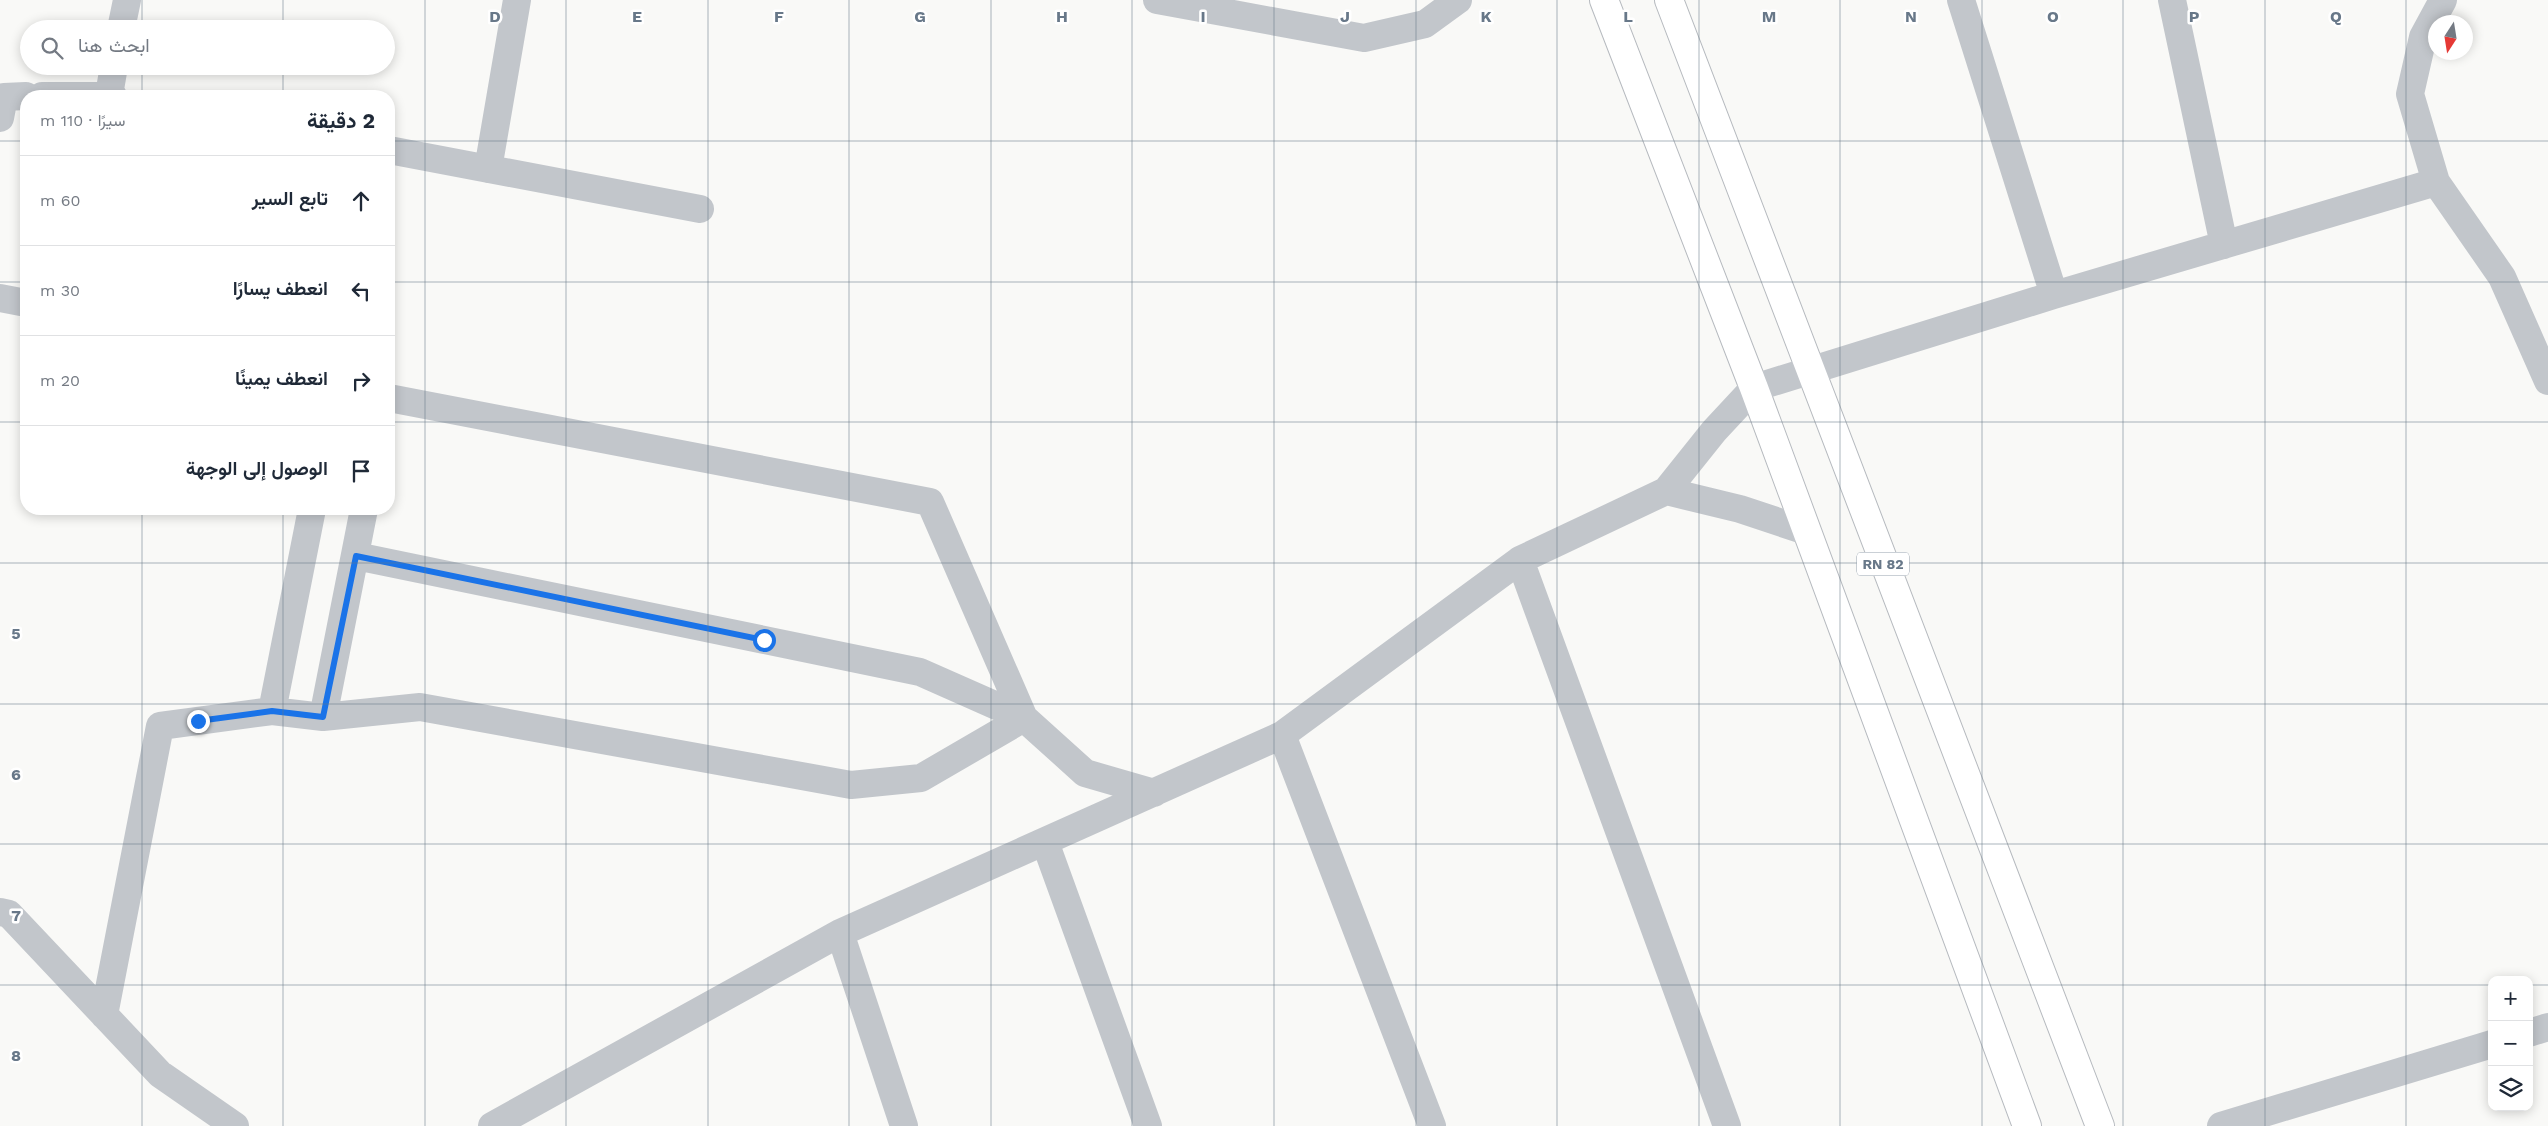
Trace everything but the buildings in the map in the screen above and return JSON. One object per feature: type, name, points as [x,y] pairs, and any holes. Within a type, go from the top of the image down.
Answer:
[{"type":"main road","points":[[1604,0],[1754,388],[2027,1126]]},
{"type":"main road","name":"RN 82","points":[[1669,0],[2100,1126]]},
{"type":"street","points":[[123,20],[126,0]]},
{"type":"street","points":[[488,169],[517,0]]},
{"type":"street","points":[[1157,0],[1364,38],[1425,24],[1458,0]]},
{"type":"street","points":[[1961,0],[2054,295]]},
{"type":"street","points":[[2172,0],[2224,245]]},
{"type":"street","points":[[2443,0],[2423,37],[2410,94],[2436,182],[2502,277],[2548,381]]},
{"type":"street","points":[[112,90],[113,75]]},
{"type":"street","points":[[0,118],[4,97],[20,96]]},
{"type":"street","points":[[395,151],[700,209]]},
{"type":"street","points":[[492,1126],[840,933],[1282,735],[1520,560],[1666,491],[1714,431],[1754,388],[1809,369],[2436,182]]},
{"type":"street","points":[[0,298],[20,302]]},
{"type":"street","points":[[395,399],[930,502],[1024,718]]},
{"type":"street","points":[[1666,491],[1740,509],[1806,531]]},
{"type":"street","points":[[272,711],[311,515]]},
{"type":"street","points":[[323,717],[363,515]]},
{"type":"street","points":[[356,556],[920,672],[1024,718],[1085,773],[1154,792]]},
{"type":"street","points":[[1520,560],[1727,1126]]},
{"type":"street","points":[[104,1015],[160,726],[272,711],[323,717],[420,707],[851,785],[921,778],[1024,718]]},
{"type":"street","points":[[1282,735],[1432,1126]]},
{"type":"street","points":[[1045,842],[1148,1126]]},
{"type":"street","points":[[0,912],[9,914],[160,1074],[235,1126]]},
{"type":"street","points":[[840,933],[904,1126]]},
{"type":"street","points":[[2533,1032],[2548,1027]]},
{"type":"street","points":[[2222,1126],[2488,1045]]},
{"type":"route","points":[[198,721],[272,711],[323,717],[356,556],[764,640]]}]
